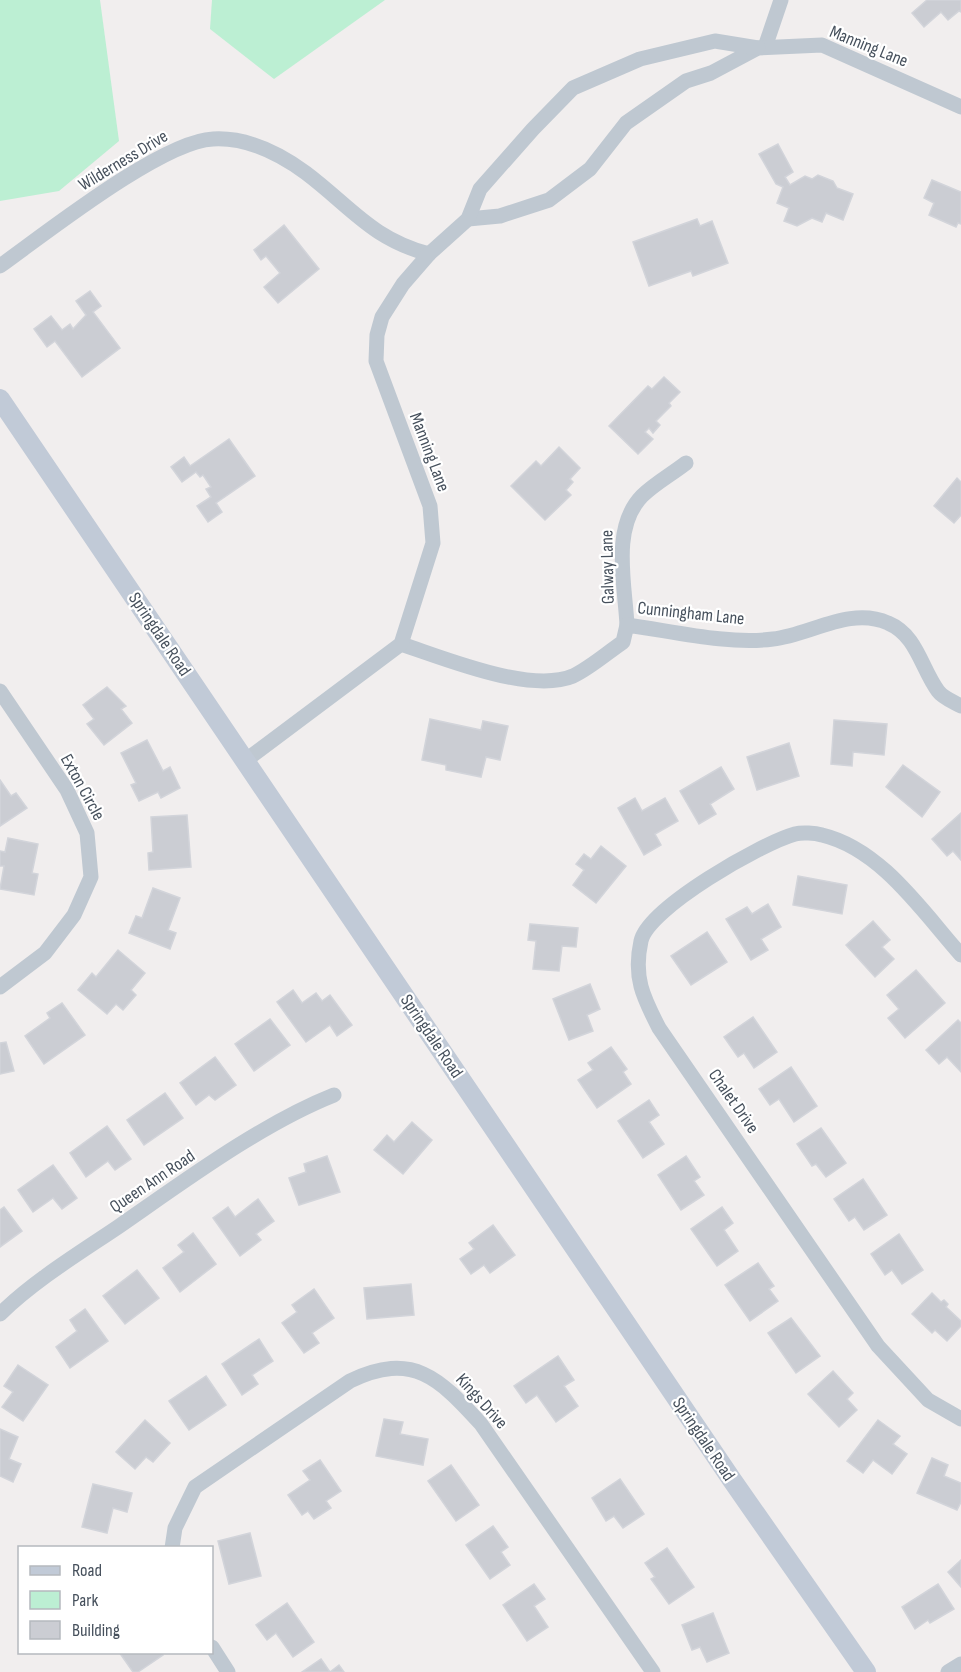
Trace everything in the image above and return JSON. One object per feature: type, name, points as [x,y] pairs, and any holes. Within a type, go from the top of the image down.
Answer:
[{"type":"main road","name":"Springdale Road","points":[[0,399],[732,1480],[866,1672]]},
{"type":"street","points":[[761,48],[781,0]]},
{"type":"street","name":"Manning Lane","points":[[401,644],[432,543],[430,506],[375,361],[377,335],[382,317],[403,284],[429,254],[468,219],[480,189],[573,88],[640,59],[714,41],[761,48],[822,45],[961,107]]},
{"type":"street","name":"Manning Lane","points":[[468,219],[500,216],[549,200],[590,170],[626,123],[686,81],[711,73],[761,48]]},
{"type":"street","name":"Wilderness Drive","points":[[0,266],[153,163],[186,145],[213,139],[263,148],[283,157],[379,234],[403,247],[429,254]]},
{"type":"street","name":"Galway Lane","points":[[627,625],[623,535],[626,518],[642,496],[686,463]]},
{"type":"street","name":"Cunningham Lane","points":[[401,644],[484,671],[543,682],[572,676],[598,660],[623,642],[627,625],[734,639],[773,639],[832,622],[866,617],[889,623],[911,640],[939,693],[961,706]]},
{"type":"street","points":[[246,760],[401,644]]},
{"type":"street","name":"Exton Circle","points":[[0,691],[67,790],[87,833],[91,877],[74,915],[45,952],[0,987]]},
{"type":"street","name":"Chalet Drive","points":[[961,955],[880,865],[858,848],[821,834],[803,834],[773,842],[670,904],[650,923],[641,940],[637,979],[644,1000],[659,1028],[878,1346],[928,1400],[961,1419]]},
{"type":"street","name":"Queen Ann Road","points":[[0,1314],[43,1279],[165,1194],[298,1109],[334,1095]]},
{"type":"street","name":"Kings Drive","points":[[172,1546],[175,1528],[195,1487],[350,1381],[372,1371],[392,1368],[410,1370],[430,1376],[450,1389],[481,1424],[653,1672]]},
{"type":"street","points":[[213,1649],[228,1672]]},
{"type":"street","points":[[948,1672],[961,1664]]},
{"type":"green space","points":[[0,0],[100,0],[119,141],[59,191],[0,201]]},
{"type":"green space","points":[[212,0],[385,0],[274,79],[210,29]]},
{"type":"building","points":[[927,0],[961,0],[961,12],[959,11],[948,20],[941,12],[924,27],[912,13]]},
{"type":"building","points":[[778,144],[793,172],[785,177],[790,185],[805,176],[812,179],[818,175],[833,181],[837,188],[853,194],[843,220],[826,213],[822,222],[812,218],[797,226],[784,221],[789,208],[777,203],[783,187],[776,184],[759,154]]},
{"type":"building","points":[[932,180],[961,192],[961,224],[958,223],[956,227],[929,215],[934,203],[924,198]]},
{"type":"building","points":[[697,219],[700,226],[712,221],[728,263],[693,276],[691,271],[649,286],[633,242]]},
{"type":"building","points":[[284,225],[319,269],[278,303],[264,287],[280,273],[266,256],[261,260],[254,250]]},
{"type":"building","points":[[90,291],[101,306],[93,312],[120,348],[82,377],[55,341],[47,347],[34,329],[51,316],[62,330],[70,324],[73,329],[86,315],[76,301]]},
{"type":"building","points":[[664,377],[680,392],[669,403],[671,406],[656,421],[660,425],[653,433],[649,428],[645,432],[653,439],[638,454],[609,426],[648,386],[652,389]]},
{"type":"building","points":[[229,439],[255,476],[216,503],[222,512],[208,522],[197,506],[211,497],[206,489],[211,487],[203,475],[200,477],[196,472],[182,482],[171,467],[184,457],[190,466]]},
{"type":"building","points":[[559,447],[580,468],[570,479],[573,482],[566,490],[571,495],[545,520],[511,486],[536,461],[541,466]]},
{"type":"building","points":[[957,478],[961,482],[961,515],[954,523],[934,506]]},
{"type":"building","points":[[107,687],[126,706],[121,709],[132,723],[104,745],[87,724],[94,719],[83,705]]},
{"type":"building","points":[[430,719],[481,730],[483,721],[508,726],[500,760],[486,757],[481,777],[446,770],[446,765],[422,760]]},
{"type":"building","points":[[834,720],[887,724],[884,755],[853,752],[852,766],[831,764]]},
{"type":"building","points":[[147,740],[163,771],[170,767],[180,788],[161,798],[158,792],[139,801],[131,785],[136,783],[121,753]]},
{"type":"building","points":[[789,743],[799,776],[757,790],[747,757]]},
{"type":"building","points":[[903,765],[940,792],[922,817],[886,787]]},
{"type":"building","points":[[721,767],[734,789],[710,804],[716,814],[699,824],[680,791]]},
{"type":"building","points":[[0,780],[11,796],[16,793],[27,808],[0,826]]},
{"type":"building","points":[[635,798],[642,811],[665,798],[678,821],[655,834],[661,845],[644,855],[618,808]]},
{"type":"building","points":[[961,813],[961,860],[953,851],[947,856],[932,839]]},
{"type":"building","points":[[187,815],[191,867],[149,870],[148,853],[153,852],[151,817]]},
{"type":"building","points":[[8,838],[38,844],[32,873],[38,874],[34,895],[0,889],[4,866],[0,866],[0,851],[5,852]]},
{"type":"building","points":[[601,846],[626,866],[596,903],[573,885],[584,870],[576,864],[584,854],[591,859]]},
{"type":"building","points":[[798,876],[847,885],[842,914],[793,905]]},
{"type":"building","points":[[153,888],[180,898],[168,930],[176,933],[170,949],[129,933],[136,916],[142,918]]},
{"type":"building","points":[[768,904],[781,927],[761,939],[768,950],[751,960],[726,919],[747,907],[752,914]]},
{"type":"building","points":[[873,921],[890,940],[882,947],[894,959],[875,977],[846,945]]},
{"type":"building","points":[[530,924],[578,928],[576,947],[562,946],[559,971],[533,969],[536,941],[528,940]]},
{"type":"building","points":[[707,932],[727,962],[691,985],[671,956]]},
{"type":"building","points":[[118,950],[145,973],[131,990],[136,995],[123,1010],[116,1004],[107,1014],[78,990],[92,973],[96,977]]},
{"type":"building","points":[[916,970],[945,1003],[905,1038],[888,1018],[899,1009],[887,995]]},
{"type":"building","points":[[590,984],[600,1009],[587,1015],[593,1031],[569,1040],[553,999]]},
{"type":"building","points":[[293,990],[302,1003],[316,993],[322,1001],[330,995],[352,1025],[337,1036],[330,1025],[306,1042],[277,1002]]},
{"type":"building","points":[[62,1003],[85,1035],[44,1064],[25,1036],[50,1018],[47,1013]]},
{"type":"building","points":[[753,1017],[777,1052],[754,1068],[744,1053],[738,1057],[724,1037]]},
{"type":"building","points":[[270,1019],[290,1045],[254,1071],[235,1044]]},
{"type":"building","points":[[958,1020],[961,1023],[961,1072],[947,1057],[939,1064],[926,1050]]},
{"type":"building","points":[[6,1042],[14,1071],[0,1074],[0,1043]]},
{"type":"building","points":[[611,1047],[627,1069],[623,1072],[631,1084],[597,1108],[578,1080],[593,1070],[588,1063]]},
{"type":"building","points":[[215,1057],[236,1085],[215,1100],[209,1095],[196,1105],[180,1083]]},
{"type":"building","points":[[791,1067],[817,1106],[794,1122],[779,1099],[770,1105],[759,1089]]},
{"type":"building","points":[[165,1093],[183,1118],[144,1145],[127,1120]]},
{"type":"building","points":[[649,1100],[659,1115],[649,1122],[664,1144],[643,1158],[618,1121]]},
{"type":"building","points":[[412,1122],[432,1140],[403,1174],[374,1150],[387,1135],[394,1142]]},
{"type":"building","points":[[107,1126],[131,1159],[115,1170],[108,1161],[86,1177],[70,1153]]},
{"type":"building","points":[[821,1128],[846,1163],[826,1177],[816,1164],[812,1166],[797,1144]]},
{"type":"building","points":[[327,1156],[340,1192],[299,1205],[289,1178],[306,1172],[304,1164]]},
{"type":"building","points":[[686,1156],[700,1177],[694,1181],[704,1195],[681,1210],[658,1175]]},
{"type":"building","points":[[53,1165],[77,1198],[62,1209],[53,1198],[33,1212],[18,1190]]},
{"type":"building","points":[[863,1179],[887,1215],[864,1230],[855,1217],[849,1221],[834,1199]]},
{"type":"building","points":[[258,1199],[274,1221],[256,1234],[261,1240],[240,1256],[213,1218],[228,1207],[235,1217]]},
{"type":"building","points":[[4,1207],[22,1231],[0,1247],[0,1210]]},
{"type":"building","points":[[722,1207],[733,1223],[724,1230],[738,1251],[717,1266],[691,1229]]},
{"type":"building","points":[[493,1225],[515,1255],[490,1273],[484,1265],[471,1274],[460,1259],[474,1249],[469,1243]]},
{"type":"building","points":[[193,1233],[216,1264],[180,1292],[163,1268],[184,1252],[178,1245]]},
{"type":"building","points":[[899,1234],[923,1270],[902,1284],[892,1270],[885,1275],[871,1254]]},
{"type":"building","points":[[758,1263],[774,1286],[769,1289],[778,1301],[750,1321],[725,1285]]},
{"type":"building","points":[[137,1270],[159,1298],[125,1324],[103,1296]]},
{"type":"building","points":[[411,1284],[414,1315],[367,1319],[364,1288]]},
{"type":"building","points":[[314,1289],[334,1318],[312,1333],[319,1343],[304,1353],[282,1323],[297,1312],[292,1305]]},
{"type":"building","points":[[932,1293],[941,1302],[944,1300],[948,1304],[946,1307],[961,1321],[961,1326],[947,1341],[935,1330],[932,1333],[912,1314]]},
{"type":"building","points":[[85,1309],[108,1341],[70,1368],[56,1347],[77,1331],[70,1320]]},
{"type":"building","points":[[791,1318],[820,1356],[796,1373],[768,1333]]},
{"type":"building","points":[[259,1339],[273,1361],[252,1375],[258,1384],[242,1395],[222,1364]]},
{"type":"building","points":[[558,1356],[574,1380],[564,1386],[578,1406],[556,1422],[537,1395],[526,1403],[514,1386]]},
{"type":"building","points":[[18,1365],[48,1385],[23,1421],[2,1407],[13,1392],[4,1386]]},
{"type":"building","points":[[833,1371],[853,1393],[847,1399],[857,1410],[839,1427],[808,1394]]},
{"type":"building","points":[[206,1376],[226,1405],[189,1430],[169,1401]]},
{"type":"building","points":[[384,1419],[403,1422],[400,1434],[428,1439],[423,1465],[376,1456]]},
{"type":"building","points":[[145,1420],[170,1443],[153,1462],[146,1457],[135,1469],[116,1452]]},
{"type":"building","points":[[878,1420],[900,1436],[893,1444],[907,1454],[892,1474],[873,1460],[863,1473],[847,1461]]},
{"type":"building","points":[[0,1429],[18,1437],[9,1459],[21,1464],[13,1482],[0,1476]]},
{"type":"building","points":[[932,1458],[948,1465],[944,1476],[961,1483],[961,1502],[957,1510],[917,1493]]},
{"type":"building","points":[[320,1460],[341,1491],[326,1501],[331,1508],[314,1519],[308,1511],[302,1515],[288,1495],[310,1480],[303,1471]]},
{"type":"building","points":[[451,1465],[479,1505],[456,1521],[428,1481]]},
{"type":"building","points":[[620,1479],[644,1514],[623,1528],[614,1516],[606,1521],[592,1498]]},
{"type":"building","points":[[93,1484],[132,1493],[127,1512],[113,1508],[107,1533],[82,1527]]},
{"type":"building","points":[[493,1526],[508,1547],[501,1552],[510,1565],[490,1579],[466,1545]]},
{"type":"building","points":[[250,1533],[261,1576],[229,1584],[218,1541]]},
{"type":"building","points":[[667,1548],[694,1587],[669,1604],[651,1579],[655,1577],[645,1563]]},
{"type":"building","points":[[961,1560],[961,1587],[948,1572]]},
{"type":"building","points":[[534,1584],[545,1599],[534,1606],[548,1627],[527,1641],[503,1605]]},
{"type":"building","points":[[938,1584],[954,1609],[930,1623],[928,1620],[915,1629],[902,1607]]},
{"type":"building","points":[[287,1603],[314,1642],[293,1657],[276,1633],[267,1640],[256,1625]]},
{"type":"building","points":[[713,1613],[729,1653],[707,1662],[700,1647],[692,1650],[682,1625]]},
{"type":"building","points":[[120,1654],[163,1655],[138,1672],[133,1672]]},
{"type":"building","points":[[321,1659],[330,1672],[302,1672]]},
{"type":"building","points":[[339,1665],[344,1672],[330,1672]]}]
